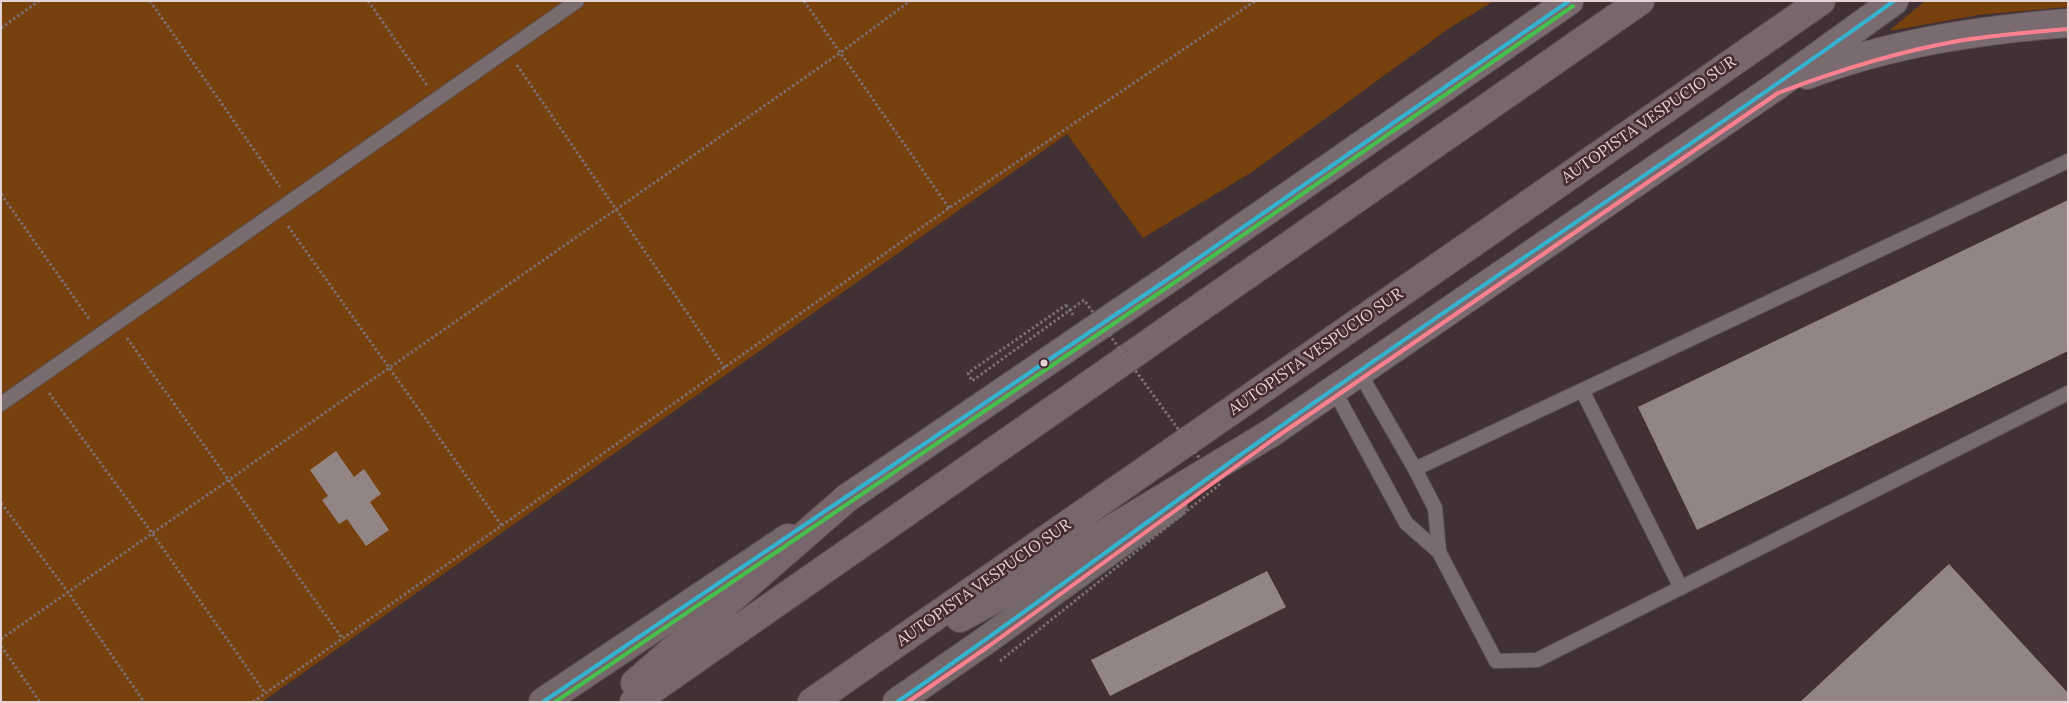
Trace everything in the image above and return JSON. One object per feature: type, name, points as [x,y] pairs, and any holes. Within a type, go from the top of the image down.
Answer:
[{"type":"highway","points":[[634,702],[1640,1]]},
{"type":"highway","name":"AUTOPISTA VESPUCIO SUR","points":[[812,702],[1821,1]]},
{"type":"highway","points":[[842,681],[1004,594],[1271,433]]},
{"type":"highway","points":[[615,702],[847,498]]},
{"type":"main road","points":[[897,702],[993,635],[1271,433],[1775,86],[1894,1]]},
{"type":"main road","points":[[543,702],[1180,271],[1558,5]]},
{"type":"main road","points":[[1775,86],[1860,57],[1904,46],[1958,35],[2068,23]]},
{"type":"lane","points":[[1,404],[577,1]]},
{"type":"lane","points":[[1415,469],[2068,161]]},
{"type":"lane","points":[[1359,372],[1415,469],[1435,508],[1439,552]]},
{"type":"lane","points":[[1334,390],[1406,523],[1439,552],[1496,661],[1537,660],[2068,393]]},
{"type":"lane","points":[[1582,390],[1681,588]]},
{"type":"path","points":[[1,28],[39,1]]},
{"type":"path","points":[[150,1],[290,202]]},
{"type":"path","points":[[368,1],[436,99]]},
{"type":"path","points":[[804,1],[950,208]]},
{"type":"path","points":[[1,639],[840,53],[910,1]]},
{"type":"path","points":[[253,702],[950,208],[1255,1]]},
{"type":"path","points":[[507,50],[725,368]]},
{"type":"path","points":[[1,194],[100,335]]},
{"type":"path","points":[[277,211],[502,526]]},
{"type":"path","points":[[1000,661],[1219,485],[1084,300],[972,381],[968,372],[1066,305]]},
{"type":"path","points":[[117,323],[342,638]]},
{"type":"path","points":[[38,379],[152,533],[265,693]]},
{"type":"path","points":[[1,503],[68,592],[144,702]]},
{"type":"path","points":[[1,646],[40,702]]},
{"type":"shaded area","points":[[1,1],[1494,1],[1448,29],[1252,172],[1143,238],[1067,134],[262,702],[1,702]]},
{"type":"shaded area","points":[[1925,1],[2068,1],[2068,7],[1978,15],[1889,31]]},
{"type":"building","points":[[2068,200],[2068,351],[1697,530],[1638,407]]},
{"type":"building","points":[[336,451],[354,477],[364,469],[381,494],[370,502],[389,530],[366,546],[347,519],[339,524],[322,500],[328,496],[310,470]]},
{"type":"building","points":[[1949,564],[2068,693],[2068,702],[1800,702]]},
{"type":"building","points":[[1267,571],[1286,607],[1110,696],[1091,660]]},
{"type":"transit line","points":[[543,702],[1180,271],[1569,1]]},
{"type":"transit line","points":[[897,702],[1348,379],[1894,1]]},
{"type":"transit line","points":[[555,702],[1184,276],[1573,6]]},
{"type":"transit line","points":[[908,702],[989,646],[1275,438],[1778,93],[1866,63],[1935,45],[1985,37],[2068,29]]}]
